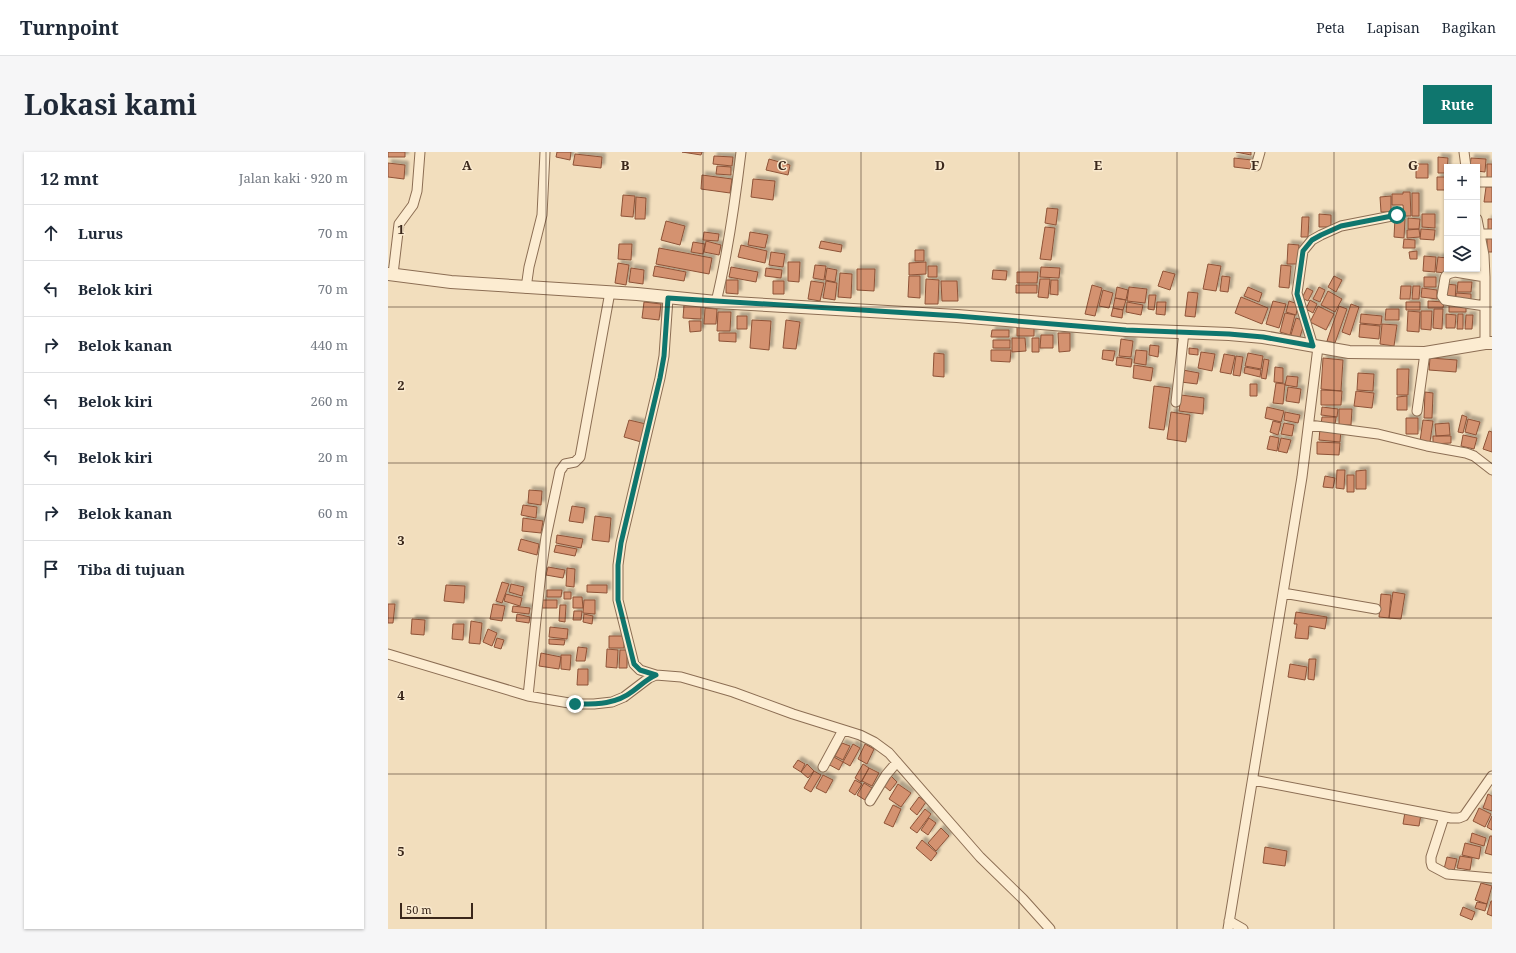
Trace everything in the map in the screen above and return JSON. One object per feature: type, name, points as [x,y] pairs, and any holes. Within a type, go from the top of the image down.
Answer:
[{"type":"street","points":[[420,152],[417,191],[413,205],[399,224],[391,274],[451,282],[526,288],[610,292],[716,302],[957,316],[1126,330],[1246,335],[1349,352],[1425,353],[1489,343],[1485,306],[1485,277],[1480,234],[1492,234]]},
{"type":"street","points":[[526,288],[529,267],[542,215],[545,152]]},
{"type":"street","points":[[716,302],[729,238],[741,152]]},
{"type":"street","points":[[1256,166],[1260,152]]},
{"type":"street","points":[[1464,152],[1466,164]]},
{"type":"street","points":[[1480,182],[1492,182]]},
{"type":"street","points":[[1243,929],[1229,925],[1302,477],[1316,347],[1297,294],[1303,251],[1312,240],[1341,226],[1397,215]]},
{"type":"street","points":[[1485,277],[1454,272],[1450,273],[1445,278],[1442,296],[1445,300],[1485,306]]},
{"type":"street","points":[[528,696],[538,595],[546,536],[560,471],[565,464],[575,462],[580,457],[610,292]]},
{"type":"street","points":[[668,298],[662,370],[621,543],[617,583],[618,600],[634,664],[640,670],[656,675],[681,677],[733,692],[793,714],[860,735],[874,742],[898,762],[980,857],[1023,898],[1050,929]]},
{"type":"street","points":[[1176,402],[1184,332]]},
{"type":"street","points":[[1417,411],[1425,353]]},
{"type":"street","points":[[1308,425],[1378,434],[1427,446],[1466,453],[1474,456],[1492,470]]},
{"type":"street","points":[[1283,593],[1376,609]]},
{"type":"street","points":[[388,654],[528,696],[575,704],[612,702],[624,698],[649,678],[656,675]]},
{"type":"street","points":[[823,767],[842,730]]},
{"type":"street","points":[[870,801],[886,775],[898,762]]},
{"type":"street","points":[[1253,780],[1444,817],[1459,818],[1464,816],[1492,776]]},
{"type":"street","points":[[1444,817],[1431,857],[1430,862],[1432,866],[1447,874],[1492,878]]},
{"type":"building","points":[[388,152],[405,152],[405,157],[388,157]]},
{"type":"building","points":[[557,152],[571,152],[570,160],[556,157]]},
{"type":"building","points":[[682,152],[702,152],[701,155]]},
{"type":"building","points":[[1236,152],[1251,152],[1251,155]]},
{"type":"building","points":[[575,154],[602,157],[601,168],[573,165]]},
{"type":"building","points":[[714,156],[733,157],[732,166],[713,164]]},
{"type":"building","points":[[1438,157],[1448,158],[1448,164],[1444,164],[1444,173],[1438,173]]},
{"type":"building","points":[[1234,158],[1252,160],[1251,169],[1234,167]]},
{"type":"building","points":[[1471,158],[1486,159],[1485,172],[1480,171],[1480,164],[1470,164]]},
{"type":"building","points":[[769,159],[790,165],[788,175],[766,170]]},
{"type":"building","points":[[388,163],[405,165],[404,179],[388,177]]},
{"type":"building","points":[[1416,164],[1428,164],[1428,178],[1416,178]]},
{"type":"building","points":[[1487,164],[1492,164],[1492,179],[1487,179]]},
{"type":"building","points":[[717,166],[731,167],[731,175],[716,174]]},
{"type":"building","points":[[702,175],[732,179],[730,193],[701,189]]},
{"type":"building","points":[[1437,177],[1444,177],[1444,190],[1437,190]]},
{"type":"building","points":[[753,179],[775,181],[773,200],[751,197]]},
{"type":"building","points":[[1486,187],[1492,187],[1492,202],[1484,202]]},
{"type":"building","points":[[1403,192],[1410,192],[1411,216],[1404,216],[1403,205],[1392,205],[1392,194],[1403,194]]},
{"type":"building","points":[[1412,193],[1419,193],[1419,216],[1412,216]]},
{"type":"building","points":[[623,195],[635,196],[633,217],[621,216]]},
{"type":"building","points":[[1391,196],[1391,212],[1381,212],[1380,197]]},
{"type":"building","points":[[636,197],[646,198],[645,219],[635,219]]},
{"type":"building","points":[[1047,208],[1058,209],[1056,225],[1045,223]]},
{"type":"building","points":[[1319,214],[1331,215],[1331,227],[1319,227]]},
{"type":"building","points":[[1422,214],[1435,214],[1435,228],[1422,227]]},
{"type":"building","points":[[1302,217],[1309,217],[1308,237],[1301,237]]},
{"type":"building","points":[[1395,218],[1405,219],[1404,238],[1394,237]]},
{"type":"building","points":[[1408,218],[1420,219],[1419,229],[1408,229]]},
{"type":"building","points":[[1488,219],[1492,219],[1492,231],[1488,231]]},
{"type":"building","points":[[666,221],[685,226],[680,245],[661,240]]},
{"type":"building","points":[[1045,227],[1055,228],[1051,260],[1040,259]]},
{"type":"building","points":[[1419,229],[1420,237],[1407,238],[1407,230]]},
{"type":"building","points":[[1421,229],[1435,230],[1434,240],[1420,239]]},
{"type":"building","points":[[704,232],[719,234],[718,241],[703,240]]},
{"type":"building","points":[[750,232],[768,235],[765,248],[748,245]]},
{"type":"building","points":[[1487,238],[1492,238],[1492,252],[1487,252]]},
{"type":"building","points":[[1404,239],[1415,240],[1415,248],[1403,248]]},
{"type":"building","points":[[706,241],[721,245],[719,255],[704,252]]},
{"type":"building","points":[[821,241],[842,245],[841,252],[819,248]]},
{"type":"building","points":[[693,242],[705,244],[703,254],[691,252]]},
{"type":"building","points":[[619,244],[632,244],[631,260],[618,259]]},
{"type":"building","points":[[1288,244],[1299,245],[1298,264],[1287,264]]},
{"type":"building","points":[[741,245],[767,251],[765,263],[738,257]]},
{"type":"building","points":[[659,248],[712,258],[709,274],[656,264]]},
{"type":"building","points":[[915,250],[924,250],[924,261],[915,261]]},
{"type":"building","points":[[1417,251],[1417,259],[1410,259],[1409,252]]},
{"type":"building","points":[[771,252],[785,254],[783,267],[769,265]]},
{"type":"building","points":[[1424,256],[1436,257],[1435,272],[1423,271]]},
{"type":"building","points":[[1438,257],[1444,258],[1444,272],[1446,273],[1436,272]]},
{"type":"building","points":[[788,262],[800,262],[799,282],[788,281]]},
{"type":"building","points":[[926,262],[926,274],[909,275],[909,263]]},
{"type":"building","points":[[618,263],[629,265],[626,285],[615,283]]},
{"type":"building","points":[[1208,264],[1221,266],[1216,291],[1203,289]]},
{"type":"building","points":[[815,265],[826,266],[824,280],[813,278]]},
{"type":"building","points":[[1281,265],[1291,266],[1289,288],[1279,287]]},
{"type":"building","points":[[655,266],[686,272],[684,281],[653,276]]},
{"type":"building","points":[[928,266],[937,266],[937,277],[928,277]]},
{"type":"building","points":[[731,267],[758,272],[756,282],[729,277]]},
{"type":"building","points":[[1041,267],[1060,268],[1059,278],[1040,277]]},
{"type":"building","points":[[631,268],[644,270],[643,284],[629,282]]},
{"type":"building","points":[[766,268],[782,270],[781,278],[765,276]]},
{"type":"building","points":[[827,268],[837,270],[835,282],[825,280]]},
{"type":"building","points":[[857,269],[875,269],[874,291],[857,290]]},
{"type":"building","points":[[993,270],[1007,271],[1006,280],[992,279]]},
{"type":"building","points":[[1163,271],[1175,274],[1170,290],[1158,286]]},
{"type":"building","points":[[1017,272],[1038,272],[1037,283],[1017,283]]},
{"type":"building","points":[[840,273],[852,274],[851,298],[838,297]]},
{"type":"building","points":[[909,276],[920,276],[920,298],[908,297]]},
{"type":"building","points":[[1222,276],[1230,277],[1228,292],[1220,291]]},
{"type":"building","points":[[1334,276],[1342,280],[1336,292],[1328,287]]},
{"type":"building","points":[[1424,277],[1436,277],[1436,287],[1424,287]]},
{"type":"building","points":[[926,279],[939,280],[938,304],[925,304]]},
{"type":"building","points":[[1040,279],[1050,279],[1048,298],[1038,297]]},
{"type":"building","points":[[726,280],[738,280],[738,294],[726,293]]},
{"type":"building","points":[[1051,280],[1058,280],[1058,295],[1050,294]]},
{"type":"building","points":[[773,281],[784,281],[784,294],[773,294]]},
{"type":"building","points":[[811,281],[824,283],[820,301],[808,299]]},
{"type":"building","points":[[826,281],[837,283],[835,300],[823,298]]},
{"type":"building","points":[[941,281],[957,281],[958,301],[942,301]]},
{"type":"building","points":[[1458,282],[1472,282],[1471,292],[1457,292]]},
{"type":"building","points":[[1446,284],[1456,285],[1455,301],[1445,300]]},
{"type":"building","points":[[1016,285],[1037,285],[1037,293],[1016,293]]},
{"type":"building","points":[[1092,285],[1102,288],[1095,316],[1085,314]]},
{"type":"building","points":[[1401,286],[1411,286],[1410,299],[1400,299]]},
{"type":"building","points":[[1413,286],[1420,286],[1419,299],[1412,299]]},
{"type":"building","points":[[1117,287],[1128,290],[1126,300],[1115,298]]},
{"type":"building","points":[[1129,287],[1147,289],[1145,303],[1127,301]]},
{"type":"building","points":[[1248,287],[1262,293],[1259,302],[1244,296]]},
{"type":"building","points":[[1319,287],[1325,290],[1320,302],[1313,299]]},
{"type":"building","points":[[1307,288],[1313,291],[1308,301],[1302,298]]},
{"type":"building","points":[[1422,288],[1437,290],[1437,299],[1421,297]]},
{"type":"building","points":[[1103,290],[1113,293],[1109,308],[1099,306]]},
{"type":"building","points":[[1328,291],[1342,299],[1335,312],[1321,305]]},
{"type":"building","points":[[1188,292],[1198,293],[1195,317],[1185,316]]},
{"type":"building","points":[[1456,293],[1471,294],[1471,302],[1456,301]]},
{"type":"building","points":[[1149,295],[1156,295],[1154,310],[1148,309]]},
{"type":"building","points":[[1241,297],[1268,308],[1262,324],[1235,313]]},
{"type":"building","points":[[1115,298],[1126,300],[1123,310],[1113,308]]},
{"type":"building","points":[[1310,300],[1317,304],[1313,313],[1306,309]]},
{"type":"building","points":[[1273,301],[1286,304],[1279,328],[1266,324]]},
{"type":"building","points":[[1289,301],[1298,304],[1296,315],[1286,312]]},
{"type":"building","points":[[1428,301],[1444,302],[1443,308],[1428,308]]},
{"type":"building","points":[[644,302],[661,304],[659,320],[642,318]]},
{"type":"building","points":[[1127,302],[1143,305],[1141,315],[1126,312]]},
{"type":"building","points":[[1157,302],[1166,302],[1165,315],[1156,314]]},
{"type":"building","points":[[1406,302],[1420,302],[1420,310],[1406,310]]},
{"type":"building","points":[[1351,304],[1359,307],[1350,335],[1342,332]]},
{"type":"building","points":[[1449,304],[1466,304],[1466,312],[1449,312]]},
{"type":"building","points":[[684,305],[701,306],[701,319],[683,318]]},
{"type":"building","points":[[1318,306],[1334,314],[1326,330],[1310,322]]},
{"type":"building","points":[[1339,306],[1347,309],[1335,343],[1327,341]]},
{"type":"building","points":[[705,308],[717,309],[716,324],[704,324]]},
{"type":"building","points":[[1113,308],[1123,310],[1122,318],[1111,316]]},
{"type":"building","points":[[1386,309],[1399,309],[1399,320],[1385,320]]},
{"type":"building","points":[[1434,309],[1443,309],[1442,329],[1433,328]]},
{"type":"building","points":[[1408,311],[1420,312],[1419,332],[1407,331]]},
{"type":"building","points":[[1421,311],[1432,311],[1431,330],[1421,329]]},
{"type":"building","points":[[718,312],[731,312],[730,331],[717,331]]},
{"type":"building","points":[[1285,313],[1295,315],[1290,335],[1280,332]]},
{"type":"building","points":[[1361,314],[1382,316],[1381,325],[1360,323]]},
{"type":"building","points":[[1446,314],[1456,315],[1455,328],[1446,328]]},
{"type":"building","points":[[1458,314],[1463,314],[1463,329],[1457,329]]},
{"type":"building","points":[[1466,315],[1473,315],[1472,329],[1465,329]]},
{"type":"building","points":[[737,316],[747,316],[747,329],[737,329]]},
{"type":"building","points":[[1296,318],[1305,321],[1299,340],[1290,338]]},
{"type":"building","points":[[752,320],[771,321],[769,350],[750,348]]},
{"type":"building","points":[[786,320],[800,322],[796,349],[783,348]]},
{"type":"building","points":[[689,321],[701,321],[701,331],[690,332]]},
{"type":"building","points":[[1360,324],[1380,326],[1379,339],[1359,337]]},
{"type":"building","points":[[1382,324],[1397,325],[1394,346],[1380,344]]},
{"type":"building","points":[[1017,327],[1034,327],[1034,336],[1017,336]]},
{"type":"building","points":[[992,330],[1009,330],[1009,337],[991,337]]},
{"type":"building","points":[[719,333],[736,333],[736,342],[719,341]]},
{"type":"building","points":[[1058,333],[1070,333],[1070,351],[1059,352]]},
{"type":"building","points":[[1041,335],[1053,335],[1053,348],[1040,348]]},
{"type":"building","points":[[1012,338],[1025,338],[1026,351],[1012,352]]},
{"type":"building","points":[[1032,338],[1039,338],[1039,352],[1032,352]]},
{"type":"building","points":[[1121,339],[1133,341],[1131,357],[1119,356]]},
{"type":"building","points":[[993,340],[1010,340],[1010,348],[993,348]]},
{"type":"building","points":[[1150,345],[1159,346],[1158,357],[1149,355]]},
{"type":"building","points":[[1189,348],[1198,349],[1198,355],[1189,354]]},
{"type":"building","points":[[991,350],[1011,350],[1010,362],[991,361]]},
{"type":"building","points":[[1103,350],[1115,351],[1113,361],[1102,359]]},
{"type":"building","points":[[1136,350],[1147,351],[1146,365],[1134,363]]},
{"type":"building","points":[[1201,352],[1215,354],[1212,371],[1198,368]]},
{"type":"building","points":[[934,353],[944,354],[944,377],[933,376]]},
{"type":"building","points":[[1248,353],[1263,356],[1261,369],[1245,366]]},
{"type":"building","points":[[1224,354],[1235,356],[1231,374],[1220,372]]},
{"type":"building","points":[[1236,356],[1243,357],[1240,376],[1233,375]]},
{"type":"building","points":[[1117,357],[1132,359],[1131,367],[1116,365]]},
{"type":"building","points":[[1323,358],[1343,360],[1341,391],[1321,389]]},
{"type":"building","points":[[1430,358],[1457,360],[1456,372],[1429,370]]},
{"type":"building","points":[[1264,359],[1269,360],[1266,379],[1261,378]]},
{"type":"building","points":[[1134,365],[1153,368],[1151,381],[1133,378]]},
{"type":"building","points":[[1245,367],[1261,370],[1260,377],[1244,373]]},
{"type":"building","points":[[1275,367],[1283,368],[1283,383],[1274,382]]},
{"type":"building","points":[[1397,369],[1409,369],[1408,395],[1397,395]]},
{"type":"building","points":[[1183,370],[1199,373],[1197,384],[1181,382]]},
{"type":"building","points":[[1358,373],[1374,374],[1373,391],[1357,390]]},
{"type":"building","points":[[1287,376],[1298,377],[1297,387],[1285,385]]},
{"type":"building","points":[[1276,383],[1285,384],[1283,404],[1273,403]]},
{"type":"building","points":[[1250,384],[1257,384],[1257,396],[1250,396]]},
{"type":"building","points":[[1154,386],[1170,388],[1164,430],[1149,428]]},
{"type":"building","points":[[1288,387],[1301,389],[1299,403],[1286,401]]},
{"type":"building","points":[[1321,390],[1342,391],[1341,405],[1321,405]]},
{"type":"building","points":[[1356,391],[1374,393],[1372,408],[1354,406]]},
{"type":"building","points":[[1425,392],[1433,393],[1432,418],[1424,418]]},
{"type":"building","points":[[1181,395],[1204,398],[1203,414],[1179,411]]},
{"type":"building","points":[[1407,396],[1407,410],[1397,410],[1397,397]]},
{"type":"building","points":[[1267,407],[1284,411],[1281,422],[1265,418]]},
{"type":"building","points":[[1322,407],[1338,409],[1337,417],[1321,415]]},
{"type":"building","points":[[1339,409],[1352,409],[1351,425],[1339,425]]},
{"type":"building","points":[[1171,412],[1190,415],[1186,442],[1167,439]]},
{"type":"building","points":[[1285,412],[1300,415],[1298,423],[1284,420]]},
{"type":"building","points":[[1462,415],[1467,417],[1463,433],[1458,432]]},
{"type":"building","points":[[1322,417],[1336,417],[1335,425],[1321,424]]},
{"type":"building","points":[[1406,418],[1418,418],[1418,434],[1406,434]]},
{"type":"building","points":[[1468,419],[1480,422],[1476,435],[1465,432]]},
{"type":"building","points":[[629,420],[646,424],[641,442],[624,437]]},
{"type":"building","points":[[1423,420],[1433,421],[1430,442],[1420,441]]},
{"type":"building","points":[[1273,421],[1281,423],[1278,435],[1270,432]]},
{"type":"building","points":[[1284,423],[1294,425],[1292,436],[1281,434]]},
{"type":"building","points":[[1449,423],[1450,435],[1436,436],[1435,424]]},
{"type":"building","points":[[1320,428],[1341,430],[1340,442],[1319,440]]},
{"type":"building","points":[[1489,431],[1492,432],[1492,452],[1483,449]]},
{"type":"building","points":[[1463,435],[1477,438],[1474,449],[1461,446]]},
{"type":"building","points":[[1270,436],[1279,438],[1277,451],[1267,449]]},
{"type":"building","points":[[1433,436],[1451,436],[1451,443],[1433,444]]},
{"type":"building","points":[[1281,438],[1291,440],[1287,453],[1278,451]]},
{"type":"building","points":[[1317,442],[1340,443],[1339,455],[1317,454]]},
{"type":"building","points":[[1337,470],[1345,470],[1344,489],[1336,488]]},
{"type":"building","points":[[1366,470],[1366,489],[1356,489],[1356,471]]},
{"type":"building","points":[[1347,475],[1354,475],[1354,492],[1347,492]]},
{"type":"building","points":[[1325,476],[1335,478],[1333,488],[1323,487]]},
{"type":"building","points":[[529,490],[542,491],[541,505],[528,503]]},
{"type":"building","points":[[523,505],[537,507],[536,518],[521,515]]},
{"type":"building","points":[[572,506],[585,508],[583,523],[569,521]]},
{"type":"building","points":[[595,516],[611,518],[609,542],[592,540]]},
{"type":"building","points":[[523,518],[543,521],[541,533],[522,531]]},
{"type":"building","points":[[557,535],[583,539],[581,548],[556,543]]},
{"type":"building","points":[[521,539],[539,544],[537,555],[518,550]]},
{"type":"building","points":[[556,545],[577,549],[575,556],[554,552]]},
{"type":"building","points":[[548,567],[565,570],[563,578],[546,575]]},
{"type":"building","points":[[567,568],[575,569],[574,587],[566,586]]},
{"type":"building","points":[[502,582],[509,584],[502,603],[496,601]]},
{"type":"building","points":[[511,584],[524,587],[522,596],[509,592]]},
{"type":"building","points":[[446,585],[465,586],[464,603],[444,601]]},
{"type":"building","points":[[587,585],[607,585],[607,593],[587,592]]},
{"type":"building","points":[[547,590],[562,590],[561,597],[547,597]]},
{"type":"building","points":[[564,592],[571,592],[571,599],[564,599]]},
{"type":"building","points":[[1393,592],[1405,594],[1401,619],[1389,618]]},
{"type":"building","points":[[506,594],[522,598],[520,606],[504,601]]},
{"type":"building","points":[[1381,594],[1391,595],[1389,618],[1379,617]]},
{"type":"building","points":[[573,597],[582,597],[583,608],[573,608]]},
{"type":"building","points":[[542,600],[557,600],[557,608],[542,608]]},
{"type":"building","points":[[584,600],[595,600],[595,614],[583,613]]},
{"type":"building","points":[[388,604],[395,604],[393,623],[388,623]]},
{"type":"building","points":[[493,604],[505,606],[502,621],[490,619]]},
{"type":"building","points":[[560,605],[566,605],[565,622],[559,621]]},
{"type":"building","points":[[513,606],[530,608],[529,614],[512,612]]},
{"type":"building","points":[[574,611],[582,611],[581,620],[573,620]]},
{"type":"building","points":[[1296,612],[1327,617],[1325,629],[1309,626],[1308,639],[1295,638],[1297,624],[1294,624]]},
{"type":"building","points":[[517,614],[530,617],[529,623],[516,621]]},
{"type":"building","points":[[584,614],[593,616],[592,624],[583,622]]},
{"type":"building","points":[[412,619],[425,620],[424,635],[411,634]]},
{"type":"building","points":[[471,621],[482,623],[480,644],[469,643]]},
{"type":"building","points":[[453,624],[464,624],[463,640],[452,639]]},
{"type":"building","points":[[550,627],[568,629],[567,639],[549,637]]},
{"type":"building","points":[[488,629],[497,633],[492,646],[483,642]]},
{"type":"building","points":[[609,636],[624,636],[624,648],[609,648]]},
{"type":"building","points":[[497,638],[504,640],[501,649],[494,647]]},
{"type":"building","points":[[549,639],[565,640],[564,645],[549,644]]},
{"type":"building","points":[[578,647],[587,648],[585,661],[576,661]]},
{"type":"building","points":[[607,649],[618,650],[617,668],[606,667]]},
{"type":"building","points":[[620,650],[627,650],[627,668],[619,668]]},
{"type":"building","points":[[541,653],[561,657],[559,669],[539,666]]},
{"type":"building","points":[[561,655],[571,655],[570,670],[561,669]]},
{"type":"building","points":[[1309,659],[1316,659],[1314,680],[1308,679]]},
{"type":"building","points":[[1290,664],[1307,667],[1305,680],[1288,677]]},
{"type":"building","points":[[578,669],[588,669],[588,685],[577,685]]},
{"type":"building","points":[[842,743],[850,746],[843,760],[835,756]]},
{"type":"building","points":[[853,744],[860,748],[850,766],[843,762]]},
{"type":"building","points":[[865,744],[874,749],[867,764],[858,759]]},
{"type":"building","points":[[832,756],[843,762],[839,770],[828,764]]},
{"type":"building","points":[[798,760],[805,764],[801,772],[793,767]]},
{"type":"building","points":[[807,764],[814,771],[808,778],[801,772]]},
{"type":"building","points":[[863,764],[869,768],[861,782],[855,778]]},
{"type":"building","points":[[869,768],[879,773],[872,786],[862,781]]},
{"type":"building","points":[[814,771],[821,775],[811,792],[804,788]]},
{"type":"building","points":[[823,775],[833,780],[826,793],[816,788]]},
{"type":"building","points":[[891,776],[897,782],[890,791],[883,785]]},
{"type":"building","points":[[855,780],[862,784],[855,795],[849,791]]},
{"type":"building","points":[[864,783],[872,788],[865,800],[857,795]]},
{"type":"building","points":[[898,784],[911,793],[901,807],[889,799]]},
{"type":"building","points":[[1488,794],[1492,796],[1492,811],[1483,808]]},
{"type":"building","points":[[919,797],[926,802],[917,815],[910,809]]},
{"type":"building","points":[[893,805],[901,809],[893,827],[884,823]]},
{"type":"building","points":[[1479,808],[1491,814],[1485,827],[1473,821]]},
{"type":"building","points":[[925,809],[931,814],[917,833],[910,828]]},
{"type":"building","points":[[1405,812],[1421,814],[1419,826],[1403,824]]},
{"type":"building","points":[[1492,816],[1492,830],[1487,827]]},
{"type":"building","points":[[929,818],[936,823],[928,835],[921,830]]},
{"type":"building","points":[[941,828],[949,836],[936,851],[928,843]]},
{"type":"building","points":[[1472,833],[1486,838],[1484,846],[1470,842]]},
{"type":"building","points":[[1490,836],[1492,836],[1492,855],[1485,853]]},
{"type":"building","points":[[922,840],[937,853],[931,861],[916,848]]},
{"type":"building","points":[[1465,843],[1481,847],[1479,859],[1462,855]]},
{"type":"building","points":[[1265,847],[1287,851],[1285,866],[1263,863]]},
{"type":"building","points":[[1460,856],[1472,858],[1470,870],[1457,868]]},
{"type":"building","points":[[1447,857],[1457,859],[1454,871],[1444,869]]},
{"type":"building","points":[[1481,883],[1492,886],[1487,904],[1475,900]]},
{"type":"building","points":[[1492,901],[1492,916],[1487,914]]},
{"type":"building","points":[[1477,902],[1487,904],[1485,911],[1475,908]]},
{"type":"building","points":[[1463,907],[1475,912],[1472,920],[1460,915]]},
{"type":"route","points":[[575,704],[612,702],[624,698],[649,678],[656,675],[640,670],[634,664],[618,600],[617,583],[621,543],[655,402],[664,356],[668,298],[957,316],[1126,330],[1246,335],[1313,346],[1297,294],[1303,251],[1312,240],[1341,226],[1397,215]]}]
